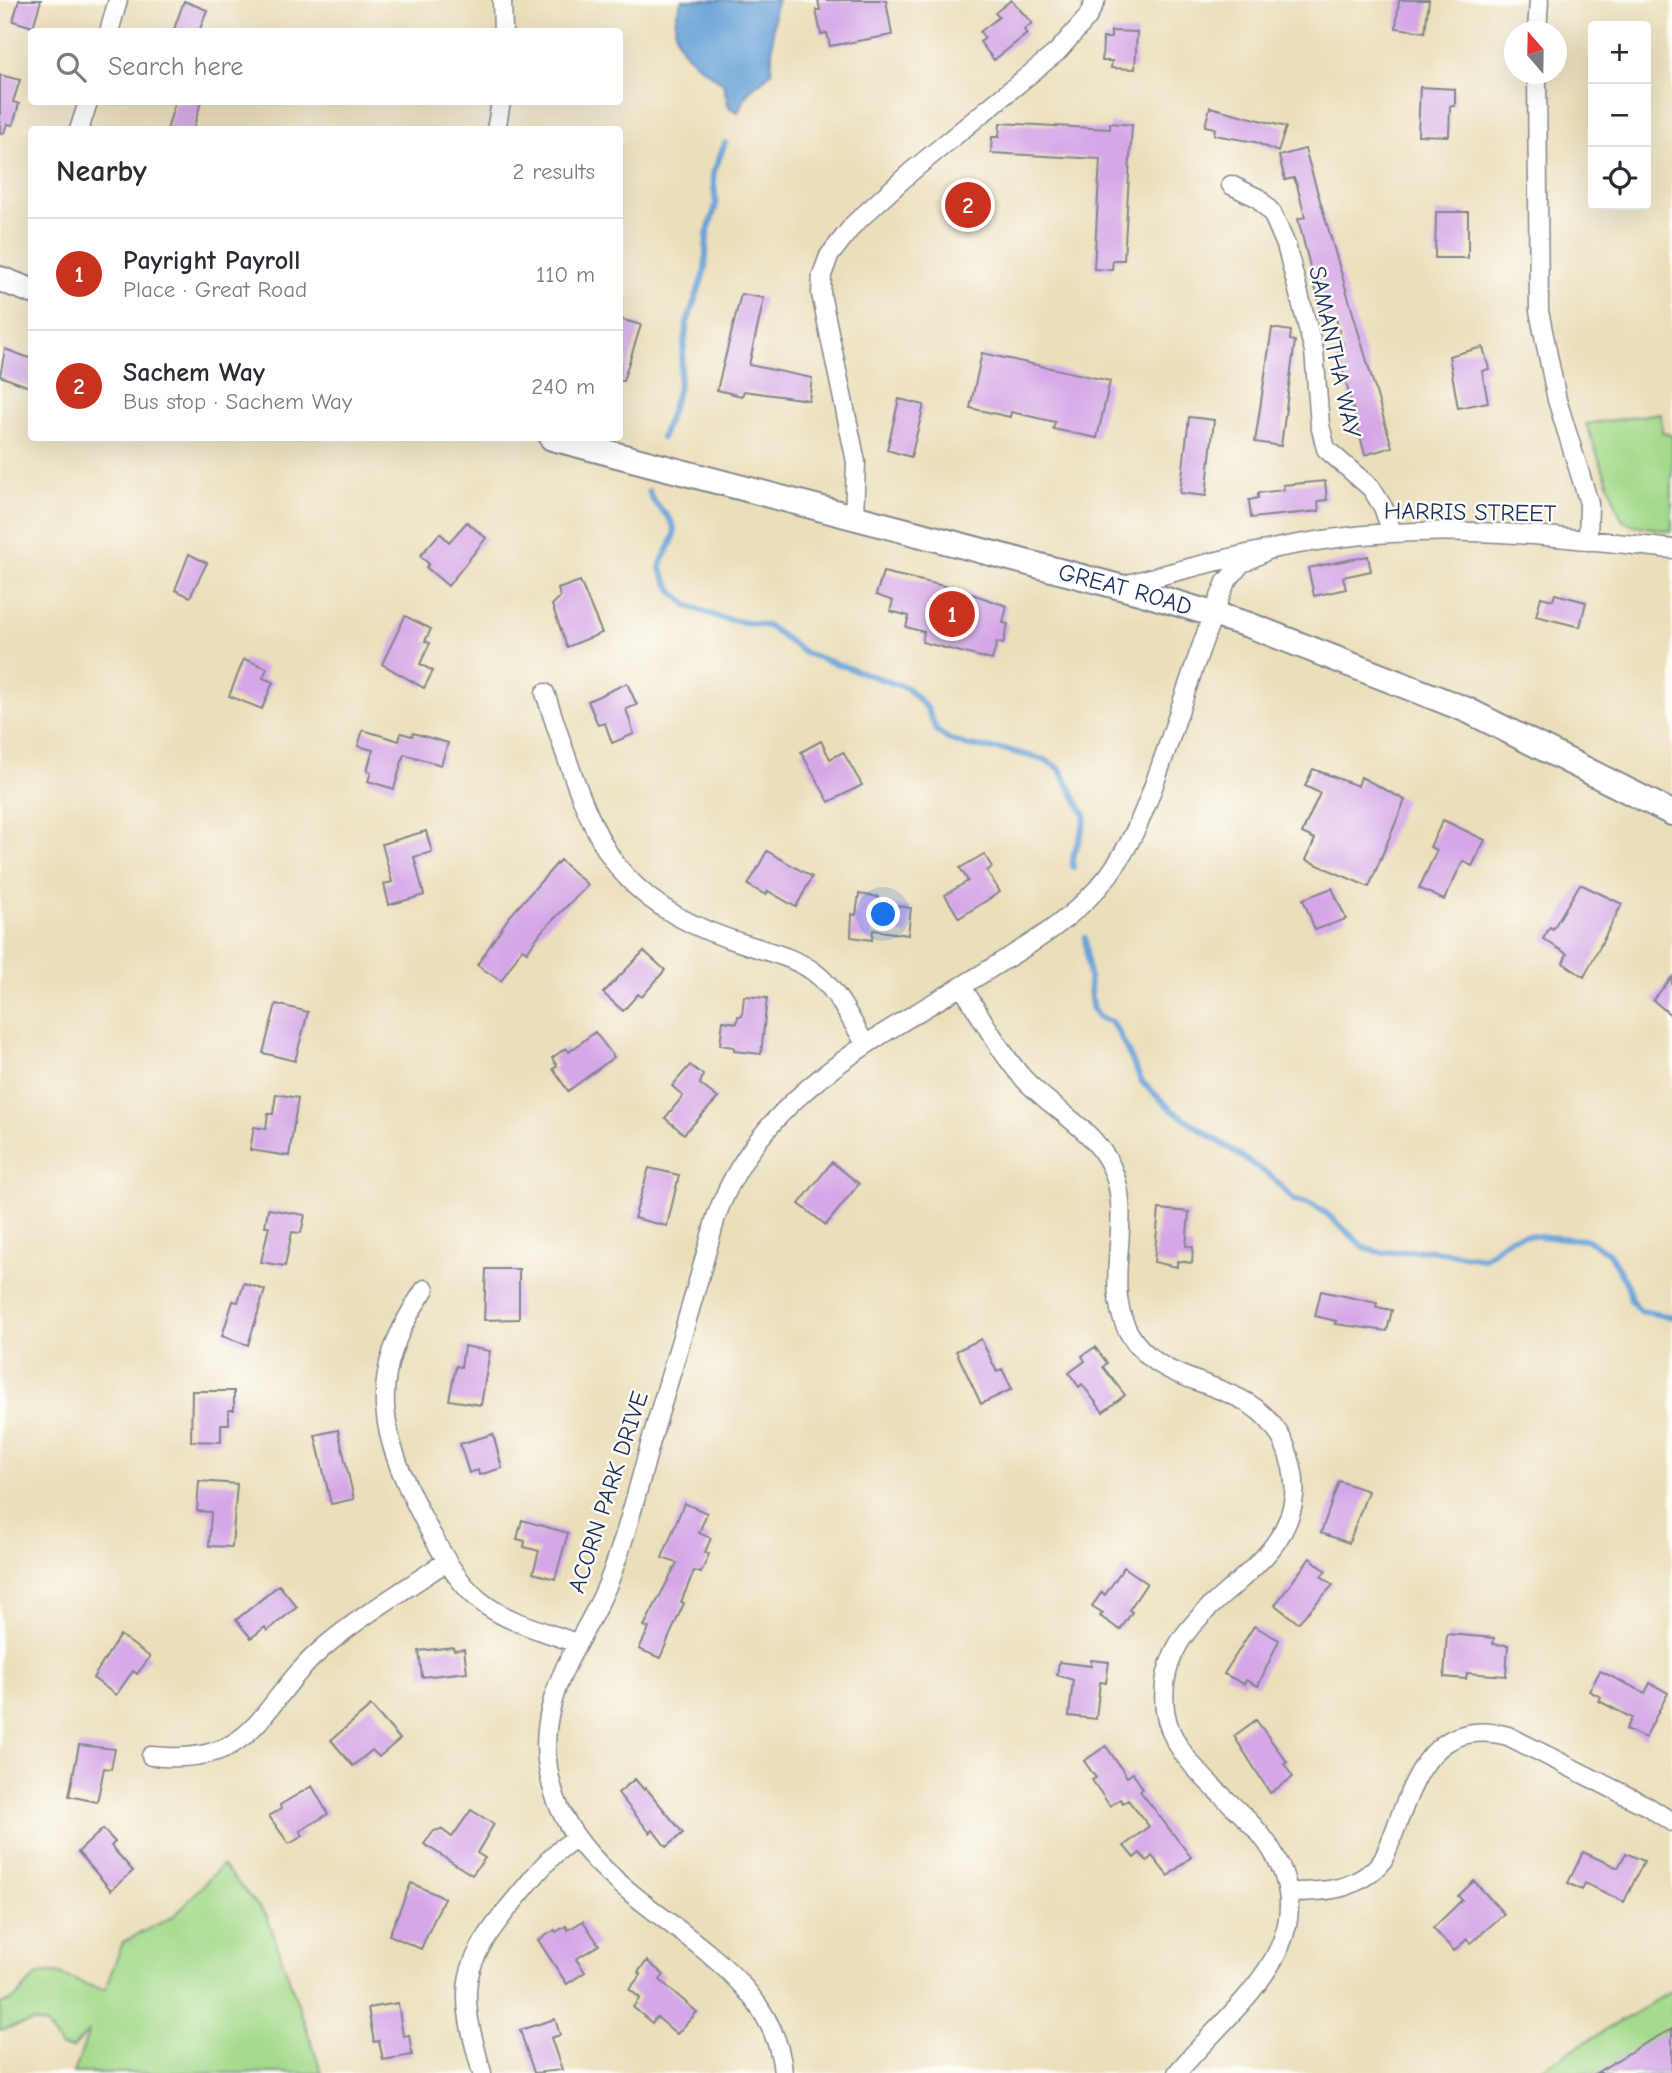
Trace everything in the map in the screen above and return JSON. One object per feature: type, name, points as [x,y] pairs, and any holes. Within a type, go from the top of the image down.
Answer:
[{"type":"main road","points":[[0,279],[28,289]]},
{"type":"main road","name":"GREAT ROAD","points":[[563,441],[1212,614],[1316,649],[1457,706],[1520,734],[1672,813]]},
{"type":"street","points":[[110,28],[118,0]]},
{"type":"street","points":[[502,0],[503,28]]},
{"type":"street","points":[[854,519],[856,462],[821,294],[822,275],[829,256],[854,224],[891,190],[1057,52],[1087,18],[1096,0]]},
{"type":"street","points":[[1538,21],[1539,0]]},
{"type":"street","points":[[1537,84],[1539,310],[1557,400],[1589,503],[1588,541]]},
{"type":"street","points":[[80,126],[87,105]]},
{"type":"street","points":[[497,126],[500,105]]},
{"type":"street","name":"SAMANTHA WAY","points":[[1231,185],[1258,198],[1272,214],[1286,245],[1314,351],[1320,425],[1326,449],[1371,488],[1384,507],[1392,533]]},
{"type":"street","name":"HARRIS STREET","points":[[1118,587],[1268,550],[1328,539],[1392,533],[1468,533],[1672,549]]},
{"type":"street","name":"HARRIS STREET","points":[[1212,614],[1232,572],[1241,564],[1268,550]]},
{"type":"street","name":"ACORN PARK DRIVE","points":[[783,2073],[774,2030],[746,1989],[604,1869],[575,1839],[553,1791],[546,1742],[556,1687],[612,1574],[723,1195],[758,1137],[786,1105],[866,1045],[1053,928],[1076,910],[1112,871],[1142,818],[1212,614]]},
{"type":"street","points":[[545,693],[602,842],[623,873],[683,920],[725,938],[785,957],[814,972],[827,984],[866,1045]]},
{"type":"street","points":[[962,987],[1022,1077],[1098,1145],[1108,1160],[1120,1195],[1119,1307],[1136,1344],[1171,1370],[1219,1387],[1257,1408],[1276,1430],[1290,1457],[1294,1496],[1284,1529],[1259,1560],[1187,1628],[1171,1659],[1165,1693],[1170,1729],[1177,1744],[1196,1771],[1266,1841],[1284,1875],[1289,1892],[1287,1928],[1272,1965],[1177,2073]]},
{"type":"street","points":[[425,1289],[400,1328],[386,1373],[384,1413],[402,1478],[447,1561],[473,1595],[488,1607],[576,1643]]},
{"type":"street","points":[[151,1756],[199,1757],[228,1748],[268,1714],[323,1648],[447,1561]]},
{"type":"street","points":[[1289,1892],[1337,1890],[1356,1884],[1372,1874],[1383,1860],[1425,1760],[1438,1748],[1471,1732],[1508,1736],[1647,1806],[1672,1822]]},
{"type":"street","points":[[482,2073],[467,2008],[466,1981],[470,1965],[484,1937],[552,1856],[575,1839]]},
{"type":"green space","points":[[1661,413],[1662,432],[1672,436],[1672,531],[1632,525],[1622,520],[1586,424]]},
{"type":"green space","points":[[222,1865],[267,1916],[322,2073],[74,2073],[89,2031],[73,2048],[61,2047],[46,2025],[33,2022],[0,2030],[0,2005],[15,1998],[41,1974],[54,1973],[105,1989],[123,1942],[174,1916]]},
{"type":"green space","points":[[1672,1991],[1672,2073],[1533,2073]]},
{"type":"water","points":[[682,0],[778,0],[774,12],[771,73],[748,92],[738,112],[729,107],[723,83],[690,58],[677,39],[676,15]]},
{"type":"building","points":[[19,0],[41,0],[33,27],[13,21]]},
{"type":"building","points":[[818,0],[886,0],[892,35],[830,46],[827,33],[821,34],[816,10],[820,10]]},
{"type":"building","points":[[1011,0],[1032,23],[1024,30],[1027,34],[994,60],[980,42],[985,38],[980,32],[999,17],[995,13]]},
{"type":"building","points":[[1399,0],[1429,0],[1425,32],[1396,28]]},
{"type":"building","points":[[184,1],[207,10],[200,28],[174,28]]},
{"type":"building","points":[[1111,31],[1137,32],[1135,69],[1111,68],[1112,61],[1102,61],[1103,38],[1111,38]]},
{"type":"building","points":[[0,75],[20,80],[13,102],[19,104],[13,125],[7,124],[4,133],[0,133]]},
{"type":"building","points":[[1420,87],[1455,89],[1455,106],[1450,106],[1449,136],[1418,135]]},
{"type":"building","points":[[174,105],[200,105],[194,126],[168,126]]},
{"type":"building","points":[[1210,107],[1286,127],[1278,152],[1255,142],[1214,135],[1215,128],[1205,126]]},
{"type":"building","points":[[1000,123],[1110,129],[1110,123],[1132,125],[1124,260],[1113,260],[1112,270],[1094,269],[1100,159],[991,153],[992,137],[999,137]]},
{"type":"building","points":[[1305,149],[1392,447],[1365,455],[1338,352],[1344,350],[1336,318],[1324,322],[1298,219],[1305,217],[1297,185],[1294,178],[1285,180],[1279,156]]},
{"type":"building","points":[[1436,212],[1468,212],[1468,258],[1435,258]]},
{"type":"building","points":[[741,294],[764,298],[749,365],[812,378],[809,400],[744,391],[742,396],[717,390]]},
{"type":"building","points":[[623,320],[641,325],[623,381]]},
{"type":"building","points":[[1272,328],[1291,331],[1290,340],[1295,341],[1281,446],[1255,442]]},
{"type":"building","points":[[1483,347],[1489,369],[1482,371],[1488,402],[1458,408],[1449,356]]},
{"type":"building","points":[[5,349],[28,358],[28,386],[0,376]]},
{"type":"building","points":[[982,353],[1110,381],[1097,438],[1053,429],[1055,422],[1011,412],[1010,417],[970,408]]},
{"type":"building","points":[[899,399],[924,405],[911,457],[887,450]]},
{"type":"building","points":[[1189,417],[1214,420],[1206,496],[1180,493]]},
{"type":"building","points":[[1325,481],[1327,500],[1318,501],[1319,511],[1251,518],[1249,500],[1258,498],[1258,493],[1284,490],[1283,485]]},
{"type":"building","points":[[467,522],[486,538],[448,586],[426,567],[429,564],[420,556],[440,533],[449,542]]},
{"type":"building","points":[[189,554],[207,563],[190,597],[175,590]]},
{"type":"building","points":[[1368,556],[1371,571],[1343,577],[1346,589],[1314,596],[1308,568]]},
{"type":"building","points":[[883,572],[957,589],[1007,606],[1003,623],[1008,624],[1003,644],[997,642],[992,660],[922,642],[924,632],[906,627],[909,616],[890,611],[893,601],[876,595]]},
{"type":"building","points":[[580,581],[602,633],[567,647],[552,605],[560,597],[558,589]]},
{"type":"building","points":[[1555,594],[1586,602],[1580,627],[1536,616],[1541,597],[1553,600]]},
{"type":"building","points":[[405,616],[431,629],[425,641],[430,643],[420,664],[433,671],[424,688],[382,664]]},
{"type":"building","points":[[244,659],[267,668],[263,678],[273,682],[262,709],[229,696]]},
{"type":"building","points":[[627,683],[637,705],[626,709],[634,734],[612,743],[605,723],[598,725],[588,701]]},
{"type":"building","points":[[363,730],[399,741],[401,733],[412,736],[413,733],[448,743],[441,765],[404,754],[394,789],[368,781],[371,772],[367,771],[373,750],[358,746]]},
{"type":"building","points":[[821,741],[830,759],[843,752],[862,785],[829,802],[801,752]]},
{"type":"building","points":[[1313,769],[1358,786],[1361,777],[1405,800],[1369,887],[1306,860],[1315,839],[1302,833],[1320,793],[1305,786]]},
{"type":"building","points":[[1443,820],[1485,840],[1472,866],[1463,861],[1444,900],[1419,888],[1437,850],[1430,847]]},
{"type":"building","points":[[426,831],[432,852],[414,857],[424,895],[389,905],[384,884],[392,882],[382,844]]},
{"type":"building","points":[[767,851],[812,877],[796,907],[768,891],[766,895],[748,885]]},
{"type":"building","points":[[984,854],[992,867],[987,871],[1000,892],[959,918],[945,895],[968,881],[960,868]]},
{"type":"building","points":[[560,860],[588,885],[541,932],[527,952],[522,949],[501,981],[477,965],[509,917]]},
{"type":"building","points":[[1580,884],[1622,904],[1584,977],[1563,963],[1567,954],[1543,939],[1550,927],[1553,929]]},
{"type":"building","points":[[1332,888],[1346,919],[1315,930],[1303,899]]},
{"type":"building","points":[[859,894],[879,897],[878,903],[911,908],[908,935],[873,930],[872,940],[851,937],[852,914],[856,915]]},
{"type":"building","points":[[644,951],[665,970],[642,997],[638,994],[623,1011],[603,993]]},
{"type":"building","points":[[1672,977],[1672,1016],[1653,1000]]},
{"type":"building","points":[[744,996],[767,998],[761,1054],[734,1051],[734,1047],[720,1045],[723,1021],[737,1023],[738,1016],[742,1016]]},
{"type":"building","points":[[276,1004],[308,1012],[295,1061],[263,1053]]},
{"type":"building","points":[[595,1032],[614,1057],[568,1091],[553,1069],[557,1066],[552,1058],[566,1048],[569,1052]]},
{"type":"building","points":[[690,1065],[703,1075],[700,1084],[718,1098],[684,1134],[665,1118],[683,1096],[672,1086]]},
{"type":"building","points":[[276,1094],[298,1098],[289,1156],[250,1150],[254,1127],[266,1129],[268,1114],[273,1114]]},
{"type":"building","points":[[832,1162],[859,1184],[826,1225],[799,1204]]},
{"type":"building","points":[[649,1168],[679,1175],[667,1226],[634,1218]]},
{"type":"building","points":[[268,1209],[305,1215],[301,1233],[292,1232],[285,1266],[261,1262],[269,1226],[265,1226]]},
{"type":"building","points":[[1159,1209],[1189,1212],[1186,1246],[1193,1247],[1192,1263],[1177,1261],[1177,1267],[1154,1262]]},
{"type":"building","points":[[486,1269],[519,1269],[519,1319],[484,1320]]},
{"type":"building","points":[[244,1283],[265,1290],[248,1345],[222,1336],[233,1301],[238,1302]]},
{"type":"building","points":[[1321,1291],[1377,1303],[1376,1307],[1392,1310],[1387,1331],[1335,1324],[1336,1321],[1315,1316]]},
{"type":"building","points":[[981,1339],[997,1372],[1002,1369],[1012,1389],[981,1404],[956,1351]]},
{"type":"building","points":[[464,1346],[490,1351],[481,1405],[449,1400],[456,1366],[461,1367]]},
{"type":"building","points":[[1095,1347],[1107,1363],[1103,1367],[1125,1395],[1103,1412],[1082,1384],[1079,1387],[1069,1373],[1085,1361],[1082,1356]]},
{"type":"building","points":[[192,1391],[234,1391],[234,1410],[229,1410],[229,1424],[221,1424],[221,1442],[191,1441]]},
{"type":"building","points":[[338,1430],[354,1499],[331,1504],[315,1435]]},
{"type":"building","points":[[493,1434],[502,1468],[479,1475],[478,1470],[469,1473],[460,1444]]},
{"type":"building","points":[[199,1481],[237,1484],[232,1547],[209,1546],[211,1512],[197,1511]]},
{"type":"building","points":[[1339,1481],[1368,1491],[1349,1543],[1321,1533]]},
{"type":"building","points":[[684,1503],[707,1513],[699,1533],[711,1538],[705,1552],[709,1554],[701,1573],[694,1571],[681,1602],[684,1603],[660,1658],[639,1649],[649,1628],[644,1626],[677,1563],[662,1558]]},
{"type":"building","points":[[522,1520],[568,1533],[555,1579],[533,1573],[539,1551],[524,1547],[525,1541],[517,1539]]},
{"type":"building","points":[[1310,1558],[1326,1571],[1321,1576],[1333,1585],[1298,1623],[1275,1605]]},
{"type":"building","points":[[1124,1567],[1147,1583],[1129,1610],[1132,1612],[1120,1630],[1100,1616],[1103,1613],[1092,1606],[1102,1592],[1105,1595]]},
{"type":"building","points":[[279,1585],[297,1607],[267,1631],[265,1627],[251,1638],[236,1620]]},
{"type":"building","points":[[1254,1626],[1279,1640],[1258,1686],[1246,1680],[1244,1684],[1224,1674]]},
{"type":"building","points":[[1447,1634],[1494,1638],[1493,1644],[1508,1645],[1506,1676],[1467,1673],[1466,1679],[1444,1677]]},
{"type":"building","points":[[120,1635],[150,1657],[137,1674],[133,1671],[116,1695],[93,1678]]},
{"type":"building","points":[[453,1647],[454,1650],[464,1649],[467,1672],[422,1677],[419,1651]]},
{"type":"building","points":[[1091,1660],[1109,1662],[1106,1683],[1100,1682],[1096,1719],[1069,1716],[1073,1680],[1057,1675],[1059,1662],[1091,1666]]},
{"type":"building","points":[[1600,1671],[1645,1693],[1650,1683],[1668,1693],[1645,1738],[1626,1729],[1632,1718],[1599,1701],[1601,1697],[1589,1691]]},
{"type":"building","points":[[371,1706],[400,1739],[379,1757],[372,1750],[353,1766],[331,1740]]},
{"type":"building","points":[[1256,1720],[1287,1762],[1284,1764],[1293,1777],[1270,1793],[1234,1736]]},
{"type":"building","points":[[79,1745],[115,1749],[111,1769],[104,1768],[97,1802],[69,1796]]},
{"type":"building","points":[[1106,1746],[1127,1777],[1133,1773],[1143,1789],[1140,1791],[1191,1857],[1168,1876],[1152,1856],[1147,1861],[1140,1853],[1134,1858],[1124,1846],[1149,1826],[1128,1800],[1123,1803],[1120,1799],[1110,1806],[1092,1780],[1096,1778],[1084,1761]]},
{"type":"building","points":[[635,1779],[644,1790],[646,1788],[683,1833],[666,1847],[653,1830],[650,1833],[618,1793]]},
{"type":"building","points":[[312,1786],[328,1814],[300,1831],[303,1836],[289,1844],[269,1816],[281,1809],[280,1805]]},
{"type":"building","points":[[471,1810],[494,1824],[477,1853],[485,1858],[472,1875],[424,1844],[434,1831],[441,1829],[452,1837]]},
{"type":"building","points":[[103,1829],[115,1842],[111,1846],[133,1871],[111,1890],[78,1852]]},
{"type":"building","points":[[1583,1852],[1618,1868],[1626,1853],[1644,1861],[1624,1902],[1585,1883],[1582,1890],[1568,1883]]},
{"type":"building","points":[[1474,1881],[1504,1914],[1471,1943],[1467,1939],[1454,1951],[1433,1928],[1462,1900],[1458,1896]]},
{"type":"building","points":[[411,1883],[444,1898],[421,1949],[389,1935]]},
{"type":"building","points":[[583,1921],[599,1945],[576,1959],[585,1972],[567,1984],[538,1940],[555,1930],[556,1932],[566,1926],[568,1930]]},
{"type":"building","points":[[647,1961],[664,1975],[660,1980],[697,2012],[677,2034],[657,2017],[652,2023],[633,2007],[640,1998],[629,1989],[641,1975],[638,1972]]},
{"type":"building","points":[[398,2003],[403,2036],[409,2035],[412,2055],[383,2060],[379,2041],[374,2042],[368,2008]]},
{"type":"building","points":[[555,2019],[560,2035],[551,2038],[562,2070],[534,2073],[520,2030]]},
{"type":"building","points":[[1672,2029],[1672,2073],[1596,2073],[1640,2046]]},
{"type":"waterway","points":[[662,438],[678,390],[687,323],[705,270],[707,234],[716,205],[713,174],[725,143]]},
{"type":"waterway","points":[[649,491],[674,528],[673,539],[660,568],[673,592],[689,606],[724,619],[768,626],[805,653],[907,688],[927,708],[937,731],[948,739],[969,746],[1007,750],[1045,760],[1059,768],[1085,815],[1074,853],[1073,867]]},
{"type":"waterway","points":[[1085,938],[1092,1007],[1098,1017],[1111,1022],[1119,1033],[1142,1082],[1172,1110],[1272,1177],[1294,1200],[1311,1204],[1327,1214],[1366,1249],[1384,1253],[1428,1250],[1483,1258],[1510,1238],[1523,1235],[1587,1240],[1609,1253],[1628,1286],[1631,1300],[1640,1311],[1672,1317]]},
{"type":"place","name":"Sachem Way","points":[[968,205]]},
{"type":"place","name":"Payright Payroll","points":[[952,614]]}]
